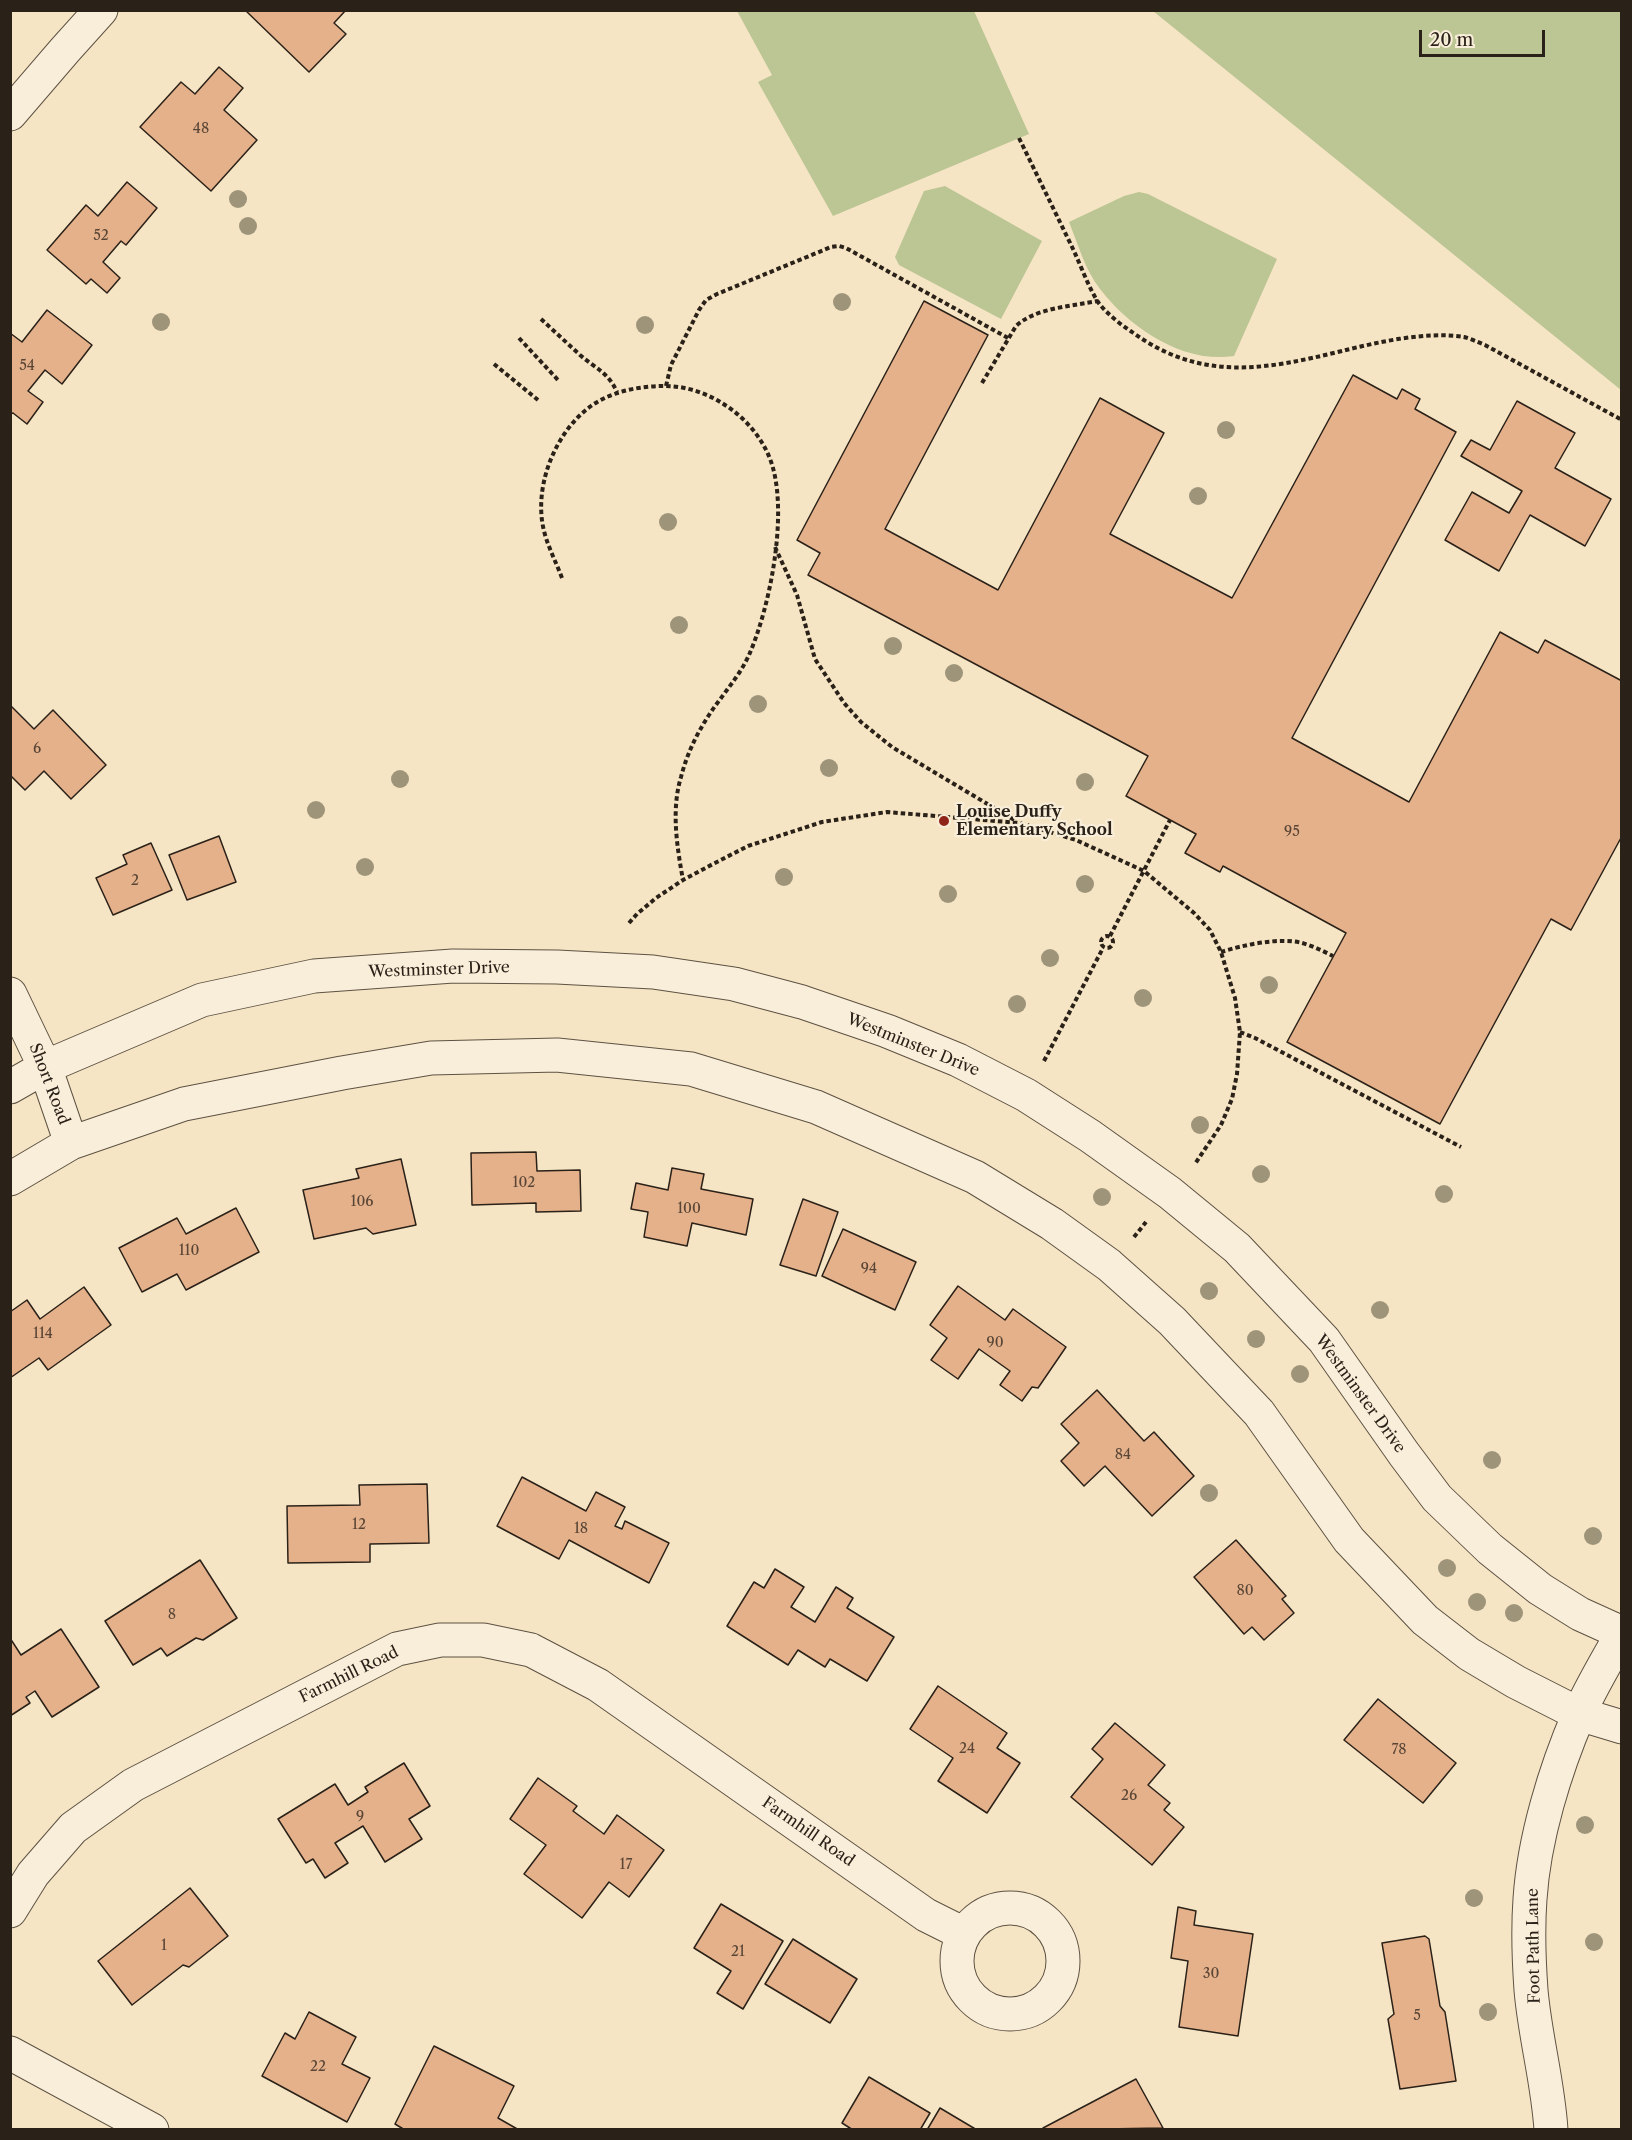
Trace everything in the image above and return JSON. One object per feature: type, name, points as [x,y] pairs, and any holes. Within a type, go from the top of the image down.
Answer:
[{"type":"street","points":[[10,114],[101,10]]},
{"type":"street","name":"Westminster Drive","points":[[10,1087],[45,1067],[202,1000],[314,976],[453,966],[557,967],[653,972],[734,984],[802,1002],[887,1031],[958,1060],[1026,1095],[1090,1136],[1170,1193],[1237,1248],[1324,1340],[1437,1498],[1490,1549],[1540,1589],[1580,1614],[1622,1634]]},
{"type":"street","name":"Short Road","points":[[10,994],[45,1067],[71,1143]]},
{"type":"street","points":[[10,1179],[71,1143],[184,1104],[431,1058],[557,1055],[691,1069],[816,1107],[975,1177],[1052,1224],[1109,1265],[1173,1321],[1259,1413],[1349,1540],[1425,1620],[1469,1654],[1516,1682],[1579,1714],[1622,1727]]},
{"type":"street","name":"Foot Path Lane","points":[[1551,2130],[1549,2101],[1531,1990],[1530,1899],[1538,1844],[1550,1796],[1579,1714],[1622,1634]]},
{"type":"street","name":"Farmhill Road","points":[[10,1911],[33,1874],[73,1828],[133,1785],[398,1649],[440,1640],[483,1640],[531,1650],[598,1685],[926,1915],[964,1934]]},
{"type":"street","points":[[10,2053],[152,2130]]},
{"type":"path","points":[[1019,138],[1098,301],[1107,312],[1143,340],[1168,353],[1191,363],[1217,368],[1244,368],[1408,338],[1444,335],[1465,338],[1485,345],[1622,420]]},
{"type":"path","points":[[666,386],[671,365],[706,300],[831,247],[846,248],[1008,338]]},
{"type":"path","points":[[982,383],[1016,326],[1028,316],[1098,301]]},
{"type":"path","points":[[541,319],[581,356],[605,373],[617,392]]},
{"type":"path","points":[[519,338],[558,380]]},
{"type":"path","points":[[494,364],[538,400]]},
{"type":"path","points":[[562,578],[544,530],[542,512],[546,472],[560,442],[579,417],[591,406],[617,392],[666,386],[705,394],[719,401],[747,423],[758,437],[773,468],[777,489],[775,547],[769,589],[760,628],[748,657],[734,682],[709,714],[692,742],[680,779],[675,818],[683,880]]},
{"type":"path","points":[[775,547],[797,595],[815,659],[844,703],[861,722],[892,747],[1020,823]]},
{"type":"path","points":[[629,923],[656,898],[683,880],[748,846],[822,822],[887,812],[1020,823],[1076,840],[1144,871],[1194,913],[1210,930],[1221,952],[1235,998],[1240,1032],[1237,1074],[1232,1099],[1221,1125],[1193,1166]]},
{"type":"path","points":[[1103,948],[1100,944],[1102,939],[1110,936],[1170,820]]},
{"type":"path","points":[[1103,948],[1112,945],[1110,936]]},
{"type":"path","points":[[1221,952],[1239,946],[1290,941],[1308,945],[1334,956]]},
{"type":"path","points":[[1026,1095],[1103,948]]},
{"type":"path","points":[[1240,1032],[1461,1148]]},
{"type":"path","points":[[1128,1243],[1148,1219]]},
{"type":"green space","points":[[737,11],[974,11],[1029,134],[833,216],[758,82],[772,75]]},
{"type":"green space","points":[[1153,11],[1621,11],[1621,390]]},
{"type":"green space","points":[[945,186],[1042,241],[1001,319],[899,265],[895,257],[924,191]]},
{"type":"green space","points":[[1139,192],[1148,194],[1277,259],[1234,356],[1215,357],[1196,354],[1177,349],[1159,340],[1126,317],[1100,289],[1090,274],[1069,222],[1124,196]]},
{"type":"building","points":[[245,10],[346,10],[334,23],[346,34],[309,72]]},
{"type":"building","points":[[219,67],[243,88],[224,110],[257,140],[211,191],[140,127],[181,82],[195,94]]},
{"type":"building","points":[[127,182],[157,208],[126,245],[121,241],[103,262],[120,278],[107,293],[91,279],[86,284],[47,250],[86,205],[98,216]]},
{"type":"building","points":[[924,301],[988,335],[885,529],[998,590],[1100,398],[1164,433],[1110,534],[1232,598],[1353,375],[1397,399],[1402,389],[1420,399],[1415,409],[1456,432],[1292,738],[1409,802],[1500,632],[1538,653],[1545,640],[1622,681],[1622,836],[1571,930],[1551,919],[1440,1124],[1287,1042],[1346,933],[1223,866],[1220,872],[1185,853],[1196,834],[1126,796],[1148,756],[808,575],[820,553],[797,540]]},
{"type":"building","points":[[47,310],[92,345],[62,384],[45,370],[28,391],[43,402],[27,424],[13,413],[10,414],[10,333],[22,342]]},
{"type":"building","points":[[1517,401],[1575,433],[1555,468],[1611,499],[1585,546],[1530,515],[1499,571],[1445,540],[1472,492],[1509,513],[1522,491],[1461,456],[1471,440],[1490,450]]},
{"type":"building","points":[[10,705],[34,729],[53,710],[106,765],[71,799],[44,771],[25,790],[10,775]]},
{"type":"building","points":[[219,836],[236,882],[187,900],[169,855]]},
{"type":"building","points":[[151,843],[172,890],[113,915],[96,878],[127,864],[123,855]]},
{"type":"building","points":[[536,1152],[537,1171],[580,1170],[581,1211],[536,1212],[536,1203],[472,1205],[471,1153]]},
{"type":"building","points":[[401,1159],[416,1225],[373,1234],[366,1228],[314,1239],[303,1190],[359,1178],[356,1169]]},
{"type":"building","points":[[672,1168],[704,1174],[701,1189],[753,1199],[746,1235],[692,1223],[687,1246],[644,1237],[648,1212],[631,1209],[636,1183],[668,1190]]},
{"type":"building","points":[[803,1199],[838,1212],[816,1276],[780,1265]]},
{"type":"building","points":[[236,1208],[259,1252],[186,1290],[177,1274],[142,1292],[119,1248],[177,1218],[186,1234]]},
{"type":"building","points":[[843,1229],[916,1262],[895,1310],[822,1276]]},
{"type":"building","points":[[958,1286],[1005,1320],[1013,1309],[1066,1347],[1038,1388],[1032,1387],[1022,1401],[1000,1385],[1010,1371],[979,1349],[958,1379],[931,1360],[947,1338],[930,1325]]},
{"type":"building","points":[[84,1287],[111,1325],[48,1370],[39,1358],[10,1378],[10,1312],[27,1300],[40,1319]]},
{"type":"building","points":[[1097,1390],[1144,1441],[1154,1432],[1194,1476],[1152,1516],[1105,1466],[1084,1486],[1061,1461],[1079,1443],[1061,1424]]},
{"type":"building","points":[[522,1477],[586,1511],[596,1492],[625,1507],[615,1526],[622,1529],[625,1521],[669,1543],[649,1583],[569,1540],[559,1559],[497,1526]]},
{"type":"building","points":[[427,1484],[429,1543],[370,1544],[370,1562],[288,1563],[287,1506],[360,1505],[359,1485]]},
{"type":"building","points":[[1236,1540],[1286,1596],[1282,1599],[1294,1613],[1264,1640],[1252,1627],[1244,1634],[1194,1577]]},
{"type":"building","points":[[200,1560],[237,1618],[203,1640],[196,1638],[167,1656],[161,1648],[133,1665],[105,1621]]},
{"type":"building","points":[[775,1569],[804,1587],[791,1607],[815,1622],[836,1587],[853,1598],[847,1608],[894,1637],[867,1681],[830,1659],[825,1667],[798,1650],[788,1665],[727,1626],[754,1582],[764,1588]]},
{"type":"building","points":[[61,1629],[99,1687],[52,1717],[35,1691],[26,1697],[30,1703],[10,1716],[10,1638],[21,1655]]},
{"type":"building","points":[[938,1686],[1007,1733],[997,1748],[1020,1763],[987,1813],[938,1781],[953,1758],[910,1729]]},
{"type":"building","points":[[1378,1699],[1456,1763],[1423,1803],[1344,1740]]},
{"type":"building","points":[[1115,1723],[1165,1765],[1148,1785],[1170,1803],[1164,1810],[1184,1827],[1152,1865],[1071,1797],[1103,1759],[1092,1749]]},
{"type":"building","points":[[404,1763],[430,1806],[409,1819],[422,1839],[385,1862],[363,1826],[335,1843],[348,1863],[325,1878],[313,1859],[306,1863],[278,1819],[335,1784],[348,1805],[368,1792],[365,1787]]},
{"type":"building","points":[[538,1778],[577,1806],[573,1811],[604,1834],[617,1815],[664,1850],[629,1897],[609,1882],[582,1918],[524,1874],[546,1845],[510,1819]]},
{"type":"building","points":[[190,1888],[228,1936],[189,1967],[183,1965],[132,2005],[98,1961]]},
{"type":"building","points":[[721,1904],[783,1941],[743,2009],[717,1993],[731,1971],[694,1948]]},
{"type":"building","points":[[1178,1907],[1196,1911],[1194,1925],[1253,1934],[1238,2036],[1179,2027],[1188,1961],[1171,1958]]},
{"type":"building","points":[[1425,1936],[1429,1939],[1440,2006],[1445,2012],[1456,2081],[1400,2089],[1388,2019],[1394,2014],[1382,1943]]},
{"type":"building","points":[[793,1939],[857,1979],[830,2023],[765,1984]]},
{"type":"building","points":[[309,2012],[356,2037],[342,2064],[370,2078],[347,2122],[262,2076],[285,2033],[295,2039]]},
{"type":"building","points":[[434,2046],[514,2086],[498,2118],[519,2130],[405,2130],[395,2124]]},
{"type":"building","points":[[869,2077],[930,2113],[920,2130],[853,2130],[842,2123]]},
{"type":"building","points":[[1136,2079],[1163,2128],[1044,2130],[1043,2128]]},
{"type":"building","points":[[940,2108],[977,2130],[927,2130]]},
{"type":"place","name":"Louise Duffy Elementary School","points":[[944,821]]}]
